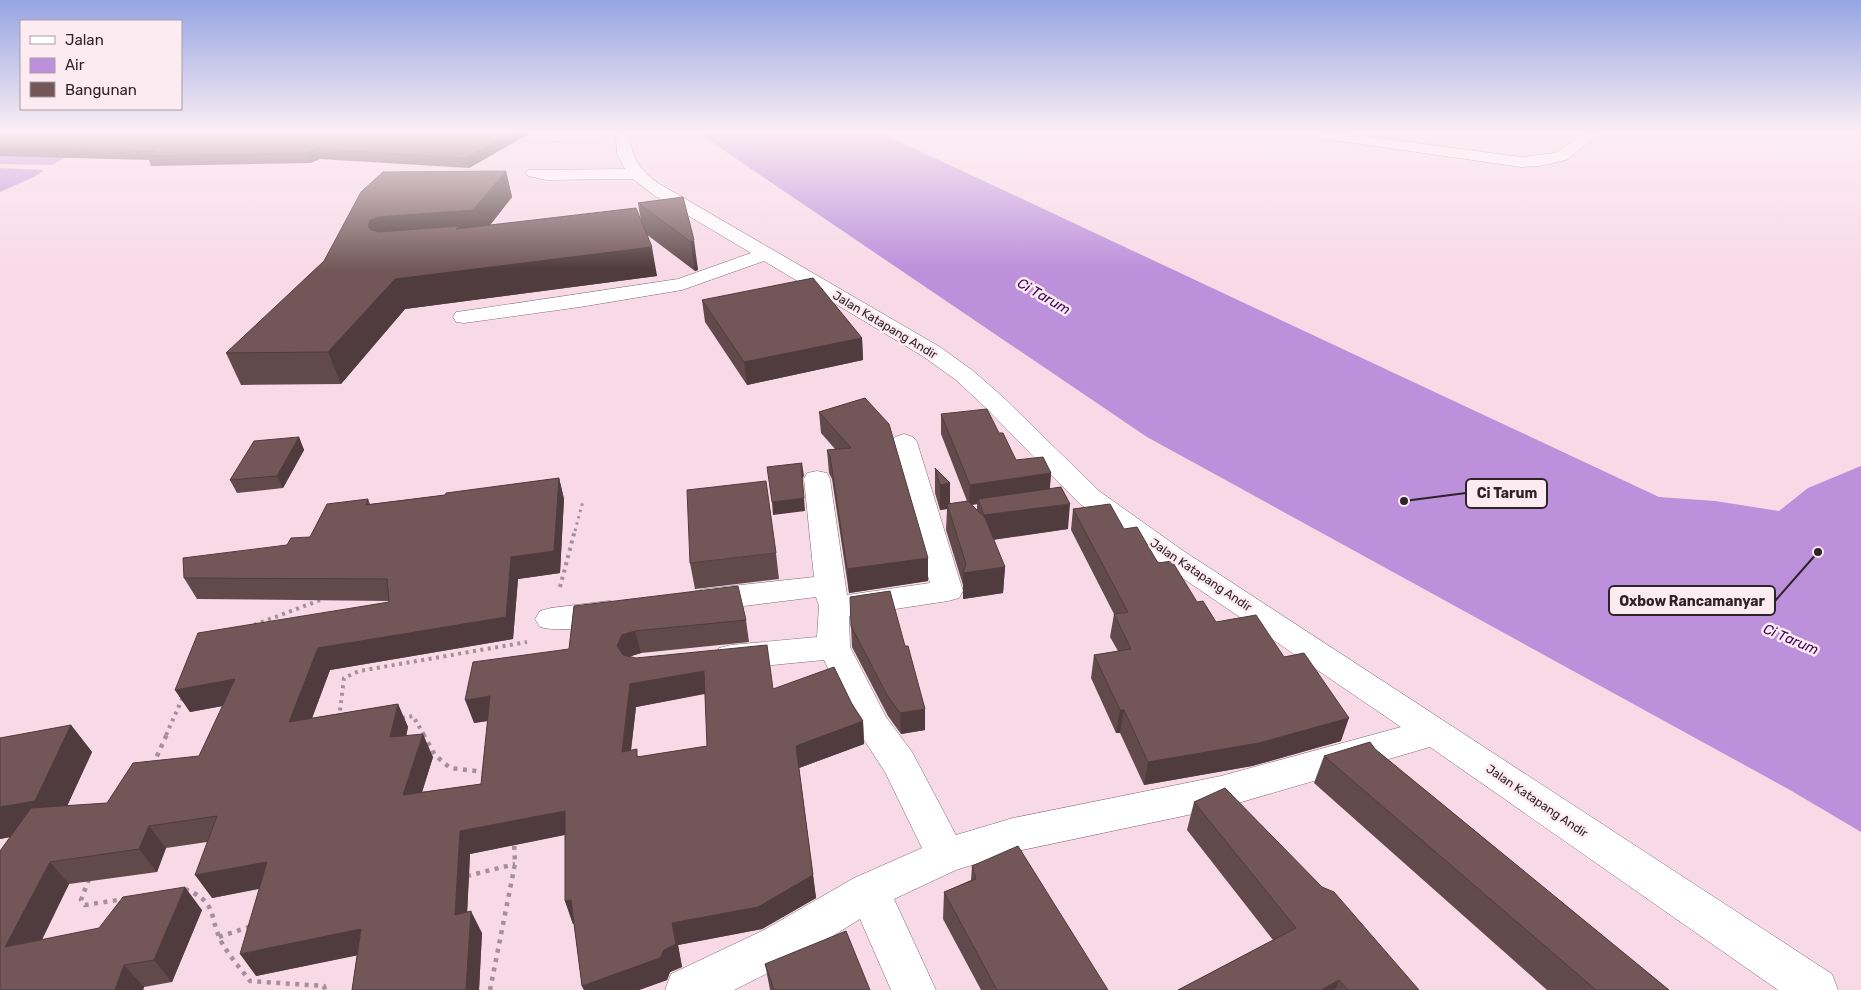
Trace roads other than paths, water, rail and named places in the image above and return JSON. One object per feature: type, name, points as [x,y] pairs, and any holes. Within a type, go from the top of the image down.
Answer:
[{"type":"street","name":"Jalan Katapang Andir","points":[[642,178],[659,191],[932,352],[964,375],[994,402],[1089,498],[1172,557],[1435,732],[1816,990]]},
{"type":"street","points":[[671,221],[702,215]]},
{"type":"street","points":[[464,317],[580,301],[682,284],[766,254]]},
{"type":"street","points":[[676,604],[948,591],[942,520],[904,442]]},
{"type":"street","points":[[818,479],[831,596],[834,647],[873,726],[899,763],[946,856]]},
{"type":"street","points":[[1054,503],[1089,498]]},
{"type":"street","points":[[551,619],[637,608]]},
{"type":"street","points":[[698,661],[834,647]]},
{"type":"street","points":[[687,990],[779,945],[868,891],[946,856],[1013,835],[1234,805],[1435,732]]},
{"type":"street","points":[[868,891],[914,990]]},
{"type":"water","points":[[0,178],[31,178],[0,192]]},
{"type":"water","points":[[765,178],[978,178],[1659,497],[1715,501],[1779,511],[1808,488],[1861,466],[1861,832],[1790,790],[1147,437]]},
{"type":"place","name":"Ci Tarum","points":[[1404,501]]},
{"type":"place","name":"Oxbow Rancamanyar","points":[[1818,552]]}]
